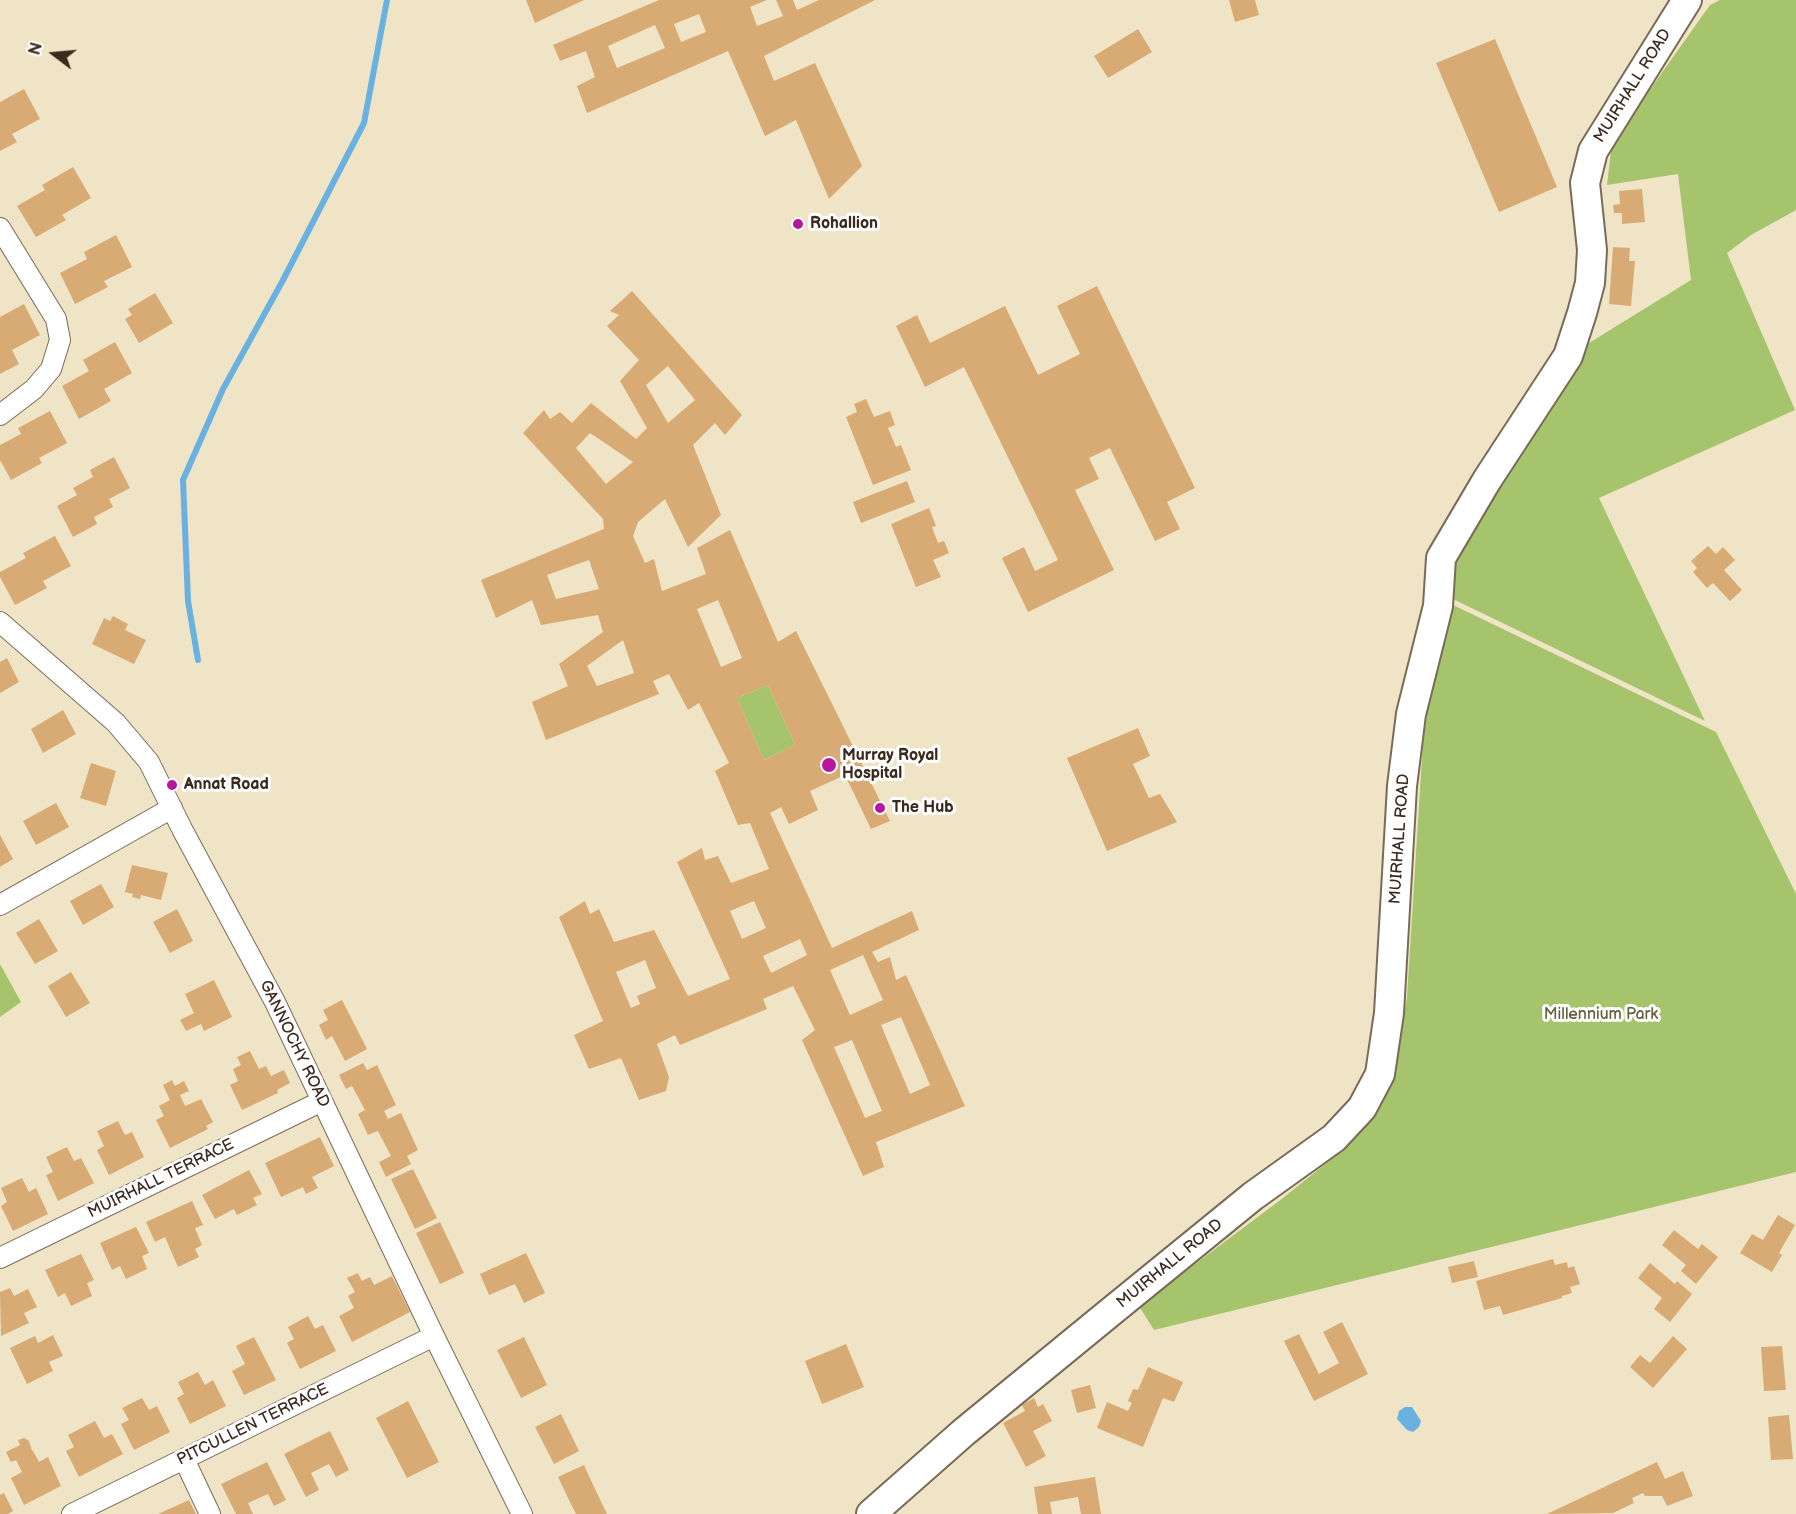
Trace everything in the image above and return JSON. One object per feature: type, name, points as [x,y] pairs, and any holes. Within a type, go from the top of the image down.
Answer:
[{"type":"street","name":"MUIRHALL ROAD","points":[[871,1514],[964,1432],[1106,1316],[1253,1197],[1334,1138],[1362,1108],[1380,1074],[1389,1013],[1402,786],[1411,714],[1438,606],[1441,558],[1487,480],[1568,356],[1590,283],[1592,250],[1585,183],[1593,151],[1688,0]]},
{"type":"street","points":[[0,228],[56,319],[60,340],[51,369],[34,389],[0,415]]},
{"type":"street","name":"GANNOCHY ROAD","points":[[0,622],[116,723],[149,762],[275,1002],[434,1336],[522,1514]]},
{"type":"street","points":[[0,905],[172,808]]},
{"type":"street","name":"MUIRHALL TERRACE","points":[[0,1258],[322,1101]]},
{"type":"street","name":"PITCULLEN TERRACE","points":[[72,1514],[434,1336]]},
{"type":"street","points":[[184,1459],[210,1514]]},
{"type":"green space","points":[[1720,0],[1796,0],[1796,210],[1751,235],[1727,253],[1795,410],[1599,498],[1705,721],[1455,600],[1439,596],[1441,558],[1568,356],[1691,280],[1678,174],[1607,185],[1612,143],[1710,5]]},
{"type":"green space","name":"Millennium Park","points":[[1449,603],[1716,732],[1796,894],[1796,1172],[1154,1330],[1139,1306],[1283,1198],[1345,1148],[1381,1102],[1395,1064],[1407,997],[1423,741],[1433,676]]},
{"type":"green space","points":[[768,685],[795,745],[764,760],[737,698]]},
{"type":"green space","points":[[0,964],[21,1002],[0,1017]]},
{"type":"water","points":[[1405,1407],[1412,1407],[1421,1421],[1419,1427],[1413,1432],[1407,1430],[1397,1419],[1399,1411]]},
{"type":"building","points":[[526,0],[584,0],[535,23]]},
{"type":"building","points":[[659,0],[767,0],[750,7],[757,26],[783,16],[776,0],[793,0],[797,10],[819,0],[875,0],[764,56],[774,81],[815,63],[862,166],[829,199],[796,120],[765,136],[728,51],[587,113],[577,86],[595,77],[586,51],[560,61],[553,45]],"holes":[[[699,14],[706,32],[681,42],[674,24]],[[655,25],[665,48],[617,68],[608,46]]]},
{"type":"building","points":[[1229,0],[1255,0],[1259,15],[1235,22]]},
{"type":"building","points":[[1138,29],[1152,52],[1108,78],[1094,56]]},
{"type":"building","points":[[1495,39],[1557,187],[1499,212],[1436,63]]},
{"type":"building","points":[[24,89],[40,119],[12,134],[17,142],[0,151],[0,102]]},
{"type":"building","points":[[73,167],[91,198],[62,215],[66,220],[36,237],[17,206],[45,190],[42,185]]},
{"type":"building","points":[[1642,189],[1645,222],[1622,224],[1622,213],[1614,213],[1613,205],[1620,204],[1619,191]]},
{"type":"building","points":[[116,235],[132,267],[104,281],[108,287],[75,304],[60,273],[87,259],[84,252]]},
{"type":"building","points":[[1613,247],[1630,248],[1629,261],[1635,261],[1631,306],[1609,304]]},
{"type":"building","points":[[1097,286],[1195,488],[1167,502],[1180,529],[1155,541],[1110,448],[1089,458],[1099,479],[1075,490],[1114,570],[1028,612],[1002,558],[1024,547],[1035,571],[1058,560],[964,367],[925,387],[896,326],[917,315],[930,343],[1005,306],[1038,375],[1080,354],[1057,306]]},
{"type":"building","name":"Murray Royal Hospital","points":[[632,291],[742,415],[725,435],[715,423],[693,445],[721,515],[688,547],[665,499],[638,522],[633,536],[645,563],[654,559],[662,591],[706,574],[697,548],[730,530],[778,642],[796,631],[890,821],[871,829],[845,775],[810,791],[818,810],[789,824],[781,807],[770,813],[832,948],[912,911],[919,930],[872,952],[878,962],[890,957],[896,980],[906,975],[965,1106],[876,1142],[884,1167],[863,1176],[802,1040],[815,1030],[793,986],[763,999],[767,1009],[680,1045],[675,1035],[657,1044],[669,1077],[666,1091],[639,1100],[621,1058],[589,1069],[574,1035],[603,1021],[559,917],[585,901],[590,914],[599,909],[614,942],[654,930],[688,996],[730,979],[677,862],[702,848],[705,860],[718,856],[731,883],[769,869],[750,823],[738,825],[715,771],[729,763],[699,703],[688,710],[669,674],[653,681],[659,694],[546,740],[532,702],[568,686],[559,664],[603,632],[598,615],[541,625],[532,600],[496,618],[481,580],[604,529],[603,519],[523,433],[544,410],[550,419],[560,412],[572,423],[591,403],[636,439],[647,428],[620,381],[639,360],[607,326],[619,315],[610,311]],"holes":[[[668,366],[695,400],[668,423],[646,385]],[[590,433],[633,462],[606,484],[576,448]],[[589,560],[599,589],[556,599],[547,575]],[[718,600],[742,658],[721,667],[697,609]],[[623,640],[634,673],[597,686],[587,666]],[[768,685],[795,745],[764,760],[737,698]],[[754,901],[766,928],[742,939],[730,911]],[[800,939],[807,955],[771,973],[763,956]],[[863,955],[883,1000],[850,1015],[830,970]],[[645,960],[656,988],[637,996],[640,1004],[631,1008],[616,972]],[[901,1017],[930,1085],[910,1094],[881,1025]],[[852,1040],[882,1111],[865,1118],[834,1047]]]},
{"type":"building","points":[[155,293],[173,323],[139,343],[125,319],[132,315],[128,309]]},
{"type":"building","points":[[24,304],[40,335],[12,350],[19,364],[0,374],[0,317]]},
{"type":"building","points":[[115,342],[132,373],[104,389],[111,401],[79,419],[62,386],[89,371],[83,360]]},
{"type":"building","points":[[866,399],[874,417],[890,411],[895,425],[888,428],[896,447],[901,445],[911,470],[873,485],[846,417],[857,412],[854,404]]},
{"type":"building","points":[[50,411],[67,443],[39,458],[42,463],[11,480],[0,460],[0,445],[21,434],[18,428]]},
{"type":"building","points":[[114,457],[130,488],[109,499],[113,507],[94,517],[97,524],[73,537],[57,506],[77,495],[73,488],[93,477],[90,470]]},
{"type":"building","points":[[907,481],[915,502],[861,523],[853,502]]},
{"type":"building","points":[[929,508],[936,526],[932,527],[938,543],[944,541],[949,553],[933,560],[941,577],[916,587],[891,524]]},
{"type":"building","points":[[55,536],[71,566],[43,581],[47,588],[15,605],[0,577],[0,572],[26,558],[23,553]]},
{"type":"building","points":[[1708,546],[1716,554],[1723,547],[1735,560],[1724,570],[1742,590],[1730,601],[1713,583],[1707,588],[1693,572],[1697,568],[1691,561]]},
{"type":"building","points":[[113,616],[128,624],[125,630],[146,640],[134,664],[92,644],[104,618],[110,621]]},
{"type":"building","points":[[7,658],[19,682],[0,693],[0,662]]},
{"type":"building","points":[[63,710],[76,734],[43,753],[31,729]]},
{"type":"building","points":[[1138,728],[1150,756],[1133,764],[1149,798],[1160,794],[1177,822],[1107,851],[1067,758]]},
{"type":"building","points":[[91,763],[116,771],[106,806],[80,798]]},
{"type":"building","points":[[56,803],[69,827],[36,845],[23,821]]},
{"type":"building","points":[[0,835],[13,859],[0,867]]},
{"type":"building","points":[[132,865],[168,873],[161,900],[141,895],[140,899],[125,892]]},
{"type":"building","points":[[101,884],[114,907],[83,925],[70,901]]},
{"type":"building","points":[[177,909],[193,941],[170,953],[153,922]]},
{"type":"building","points":[[39,919],[58,951],[35,964],[16,933]]},
{"type":"building","points":[[71,972],[90,1003],[66,1017],[48,986]]},
{"type":"building","points":[[214,980],[232,1017],[204,1031],[201,1024],[186,1031],[180,1020],[194,1013],[185,994]]},
{"type":"building","points":[[342,1000],[367,1049],[345,1061],[332,1036],[326,1040],[319,1025],[328,1020],[323,1010]]},
{"type":"building","points":[[250,1051],[259,1069],[266,1066],[271,1076],[284,1070],[290,1083],[277,1090],[278,1093],[242,1110],[230,1085],[238,1081],[233,1069],[241,1065],[237,1057]]},
{"type":"building","points":[[363,1063],[367,1070],[377,1065],[396,1105],[384,1111],[388,1119],[401,1113],[418,1150],[407,1156],[411,1164],[386,1177],[379,1162],[391,1156],[378,1131],[368,1135],[358,1114],[365,1110],[352,1086],[346,1089],[339,1075]]},
{"type":"building","points":[[172,1080],[175,1086],[184,1081],[189,1091],[180,1095],[185,1106],[201,1099],[213,1122],[206,1126],[208,1129],[170,1148],[156,1120],[164,1116],[159,1106],[170,1100],[163,1085]]},
{"type":"building","points":[[118,1121],[125,1135],[132,1132],[144,1157],[109,1175],[97,1150],[104,1146],[97,1131]]},
{"type":"building","points":[[320,1137],[334,1166],[312,1177],[318,1188],[306,1194],[303,1187],[281,1197],[265,1163]]},
{"type":"building","points":[[67,1147],[74,1161],[81,1158],[94,1183],[58,1201],[46,1175],[53,1172],[46,1157]]},
{"type":"building","points":[[413,1169],[437,1218],[415,1229],[391,1179]]},
{"type":"building","points":[[249,1170],[262,1194],[253,1198],[257,1205],[237,1215],[234,1209],[215,1219],[202,1195]]},
{"type":"building","points":[[22,1178],[29,1192],[36,1188],[48,1214],[13,1231],[1,1206],[7,1202],[1,1188]]},
{"type":"building","points":[[192,1201],[203,1225],[195,1228],[202,1245],[195,1249],[199,1257],[178,1267],[165,1237],[155,1242],[146,1222]]},
{"type":"building","points":[[1778,1215],[1795,1225],[1779,1253],[1782,1255],[1772,1272],[1740,1253],[1752,1234],[1763,1240]]},
{"type":"building","points":[[440,1222],[464,1273],[440,1284],[416,1233]]},
{"type":"building","points":[[136,1227],[149,1253],[142,1256],[147,1269],[126,1279],[120,1266],[112,1270],[100,1243]]},
{"type":"building","points":[[1674,1230],[1698,1249],[1702,1244],[1718,1257],[1696,1284],[1681,1271],[1686,1265],[1662,1245]]},
{"type":"building","points":[[526,1253],[545,1293],[524,1303],[515,1284],[489,1295],[480,1274]]},
{"type":"building","points":[[81,1254],[94,1280],[87,1283],[92,1296],[71,1306],[65,1293],[58,1297],[45,1270]]},
{"type":"building","points":[[1553,1259],[1555,1265],[1567,1262],[1568,1268],[1574,1266],[1580,1284],[1570,1287],[1572,1293],[1503,1315],[1500,1306],[1484,1310],[1476,1281]]},
{"type":"building","points":[[1474,1261],[1478,1277],[1452,1283],[1448,1267]]},
{"type":"building","points":[[1650,1263],[1675,1284],[1677,1281],[1692,1294],[1670,1322],[1654,1309],[1662,1298],[1638,1278]]},
{"type":"building","points":[[358,1273],[362,1281],[370,1277],[374,1285],[392,1276],[410,1312],[352,1342],[339,1316],[354,1308],[348,1296],[355,1292],[347,1278]]},
{"type":"building","points":[[10,1288],[14,1296],[28,1289],[37,1307],[24,1313],[29,1323],[1,1336],[0,1292]]},
{"type":"building","points":[[308,1316],[315,1329],[323,1325],[336,1351],[300,1369],[287,1343],[294,1339],[288,1327]]},
{"type":"building","points":[[1342,1322],[1368,1374],[1314,1401],[1284,1341],[1299,1334],[1319,1374],[1339,1363],[1323,1332]]},
{"type":"building","points":[[53,1335],[63,1356],[49,1362],[53,1371],[27,1384],[10,1348],[35,1336],[38,1343]]},
{"type":"building","points":[[1673,1336],[1687,1349],[1653,1388],[1630,1367],[1640,1355],[1650,1363]]},
{"type":"building","points":[[254,1337],[276,1380],[244,1395],[232,1371],[245,1364],[236,1346]]},
{"type":"building","points":[[524,1337],[547,1385],[521,1398],[497,1350]]},
{"type":"building","points":[[846,1344],[864,1387],[822,1404],[805,1361]]},
{"type":"building","points":[[1782,1346],[1786,1390],[1764,1391],[1761,1347]]},
{"type":"building","points":[[1148,1367],[1183,1382],[1174,1402],[1163,1398],[1143,1447],[1097,1428],[1107,1402],[1128,1411],[1132,1403],[1128,1401],[1133,1389],[1138,1390]]},
{"type":"building","points":[[198,1372],[205,1385],[213,1380],[226,1406],[190,1424],[177,1398],[184,1394],[178,1382]]},
{"type":"building","points":[[1090,1385],[1096,1408],[1077,1413],[1071,1390]]},
{"type":"building","points":[[142,1398],[149,1410],[157,1406],[170,1432],[134,1450],[121,1424],[129,1420],[122,1408]]},
{"type":"building","points":[[1034,1398],[1038,1407],[1043,1404],[1052,1421],[1033,1431],[1046,1456],[1026,1467],[1003,1423],[1025,1411],[1022,1405]]},
{"type":"building","points":[[408,1401],[439,1462],[407,1478],[376,1418]]},
{"type":"building","points":[[561,1414],[579,1451],[554,1464],[535,1427]]},
{"type":"building","points":[[1789,1415],[1793,1459],[1771,1460],[1768,1417]]},
{"type":"building","points":[[95,1421],[104,1438],[112,1434],[123,1454],[79,1477],[66,1451],[74,1447],[68,1435]]},
{"type":"building","points":[[330,1431],[349,1470],[336,1477],[329,1464],[311,1473],[319,1490],[306,1497],[284,1454]]},
{"type":"building","points":[[24,1438],[29,1441],[39,1462],[48,1457],[61,1486],[24,1505],[11,1478],[22,1472],[16,1460],[11,1462],[6,1452],[20,1445],[18,1440]]},
{"type":"building","points":[[267,1462],[286,1500],[274,1506],[268,1494],[248,1503],[253,1514],[236,1514],[221,1484]]},
{"type":"building","points":[[1657,1462],[1665,1479],[1683,1471],[1693,1496],[1667,1506],[1662,1496],[1645,1496],[1643,1493],[1632,1498],[1634,1503],[1613,1513],[1547,1514]]},
{"type":"building","points":[[584,1465],[607,1514],[576,1514],[558,1477]]},
{"type":"building","points":[[1095,1477],[1101,1514],[1081,1514],[1078,1497],[1050,1502],[1052,1514],[1038,1514],[1034,1487]]},
{"type":"building","points":[[4,1493],[13,1511],[0,1514],[0,1495]]},
{"type":"building","points":[[189,1500],[196,1514],[158,1514]]},
{"type":"waterway","points":[[198,660],[188,601],[183,480],[223,389],[282,282],[364,123],[387,0]]},
{"type":"place","name":"Rohallion","points":[[798,224]]},
{"type":"place","name":"Murray Royal Hospital","points":[[829,765]]},
{"type":"place","name":"Annat Road","points":[[172,785]]},
{"type":"place","name":"The Hub","points":[[880,808]]}]
